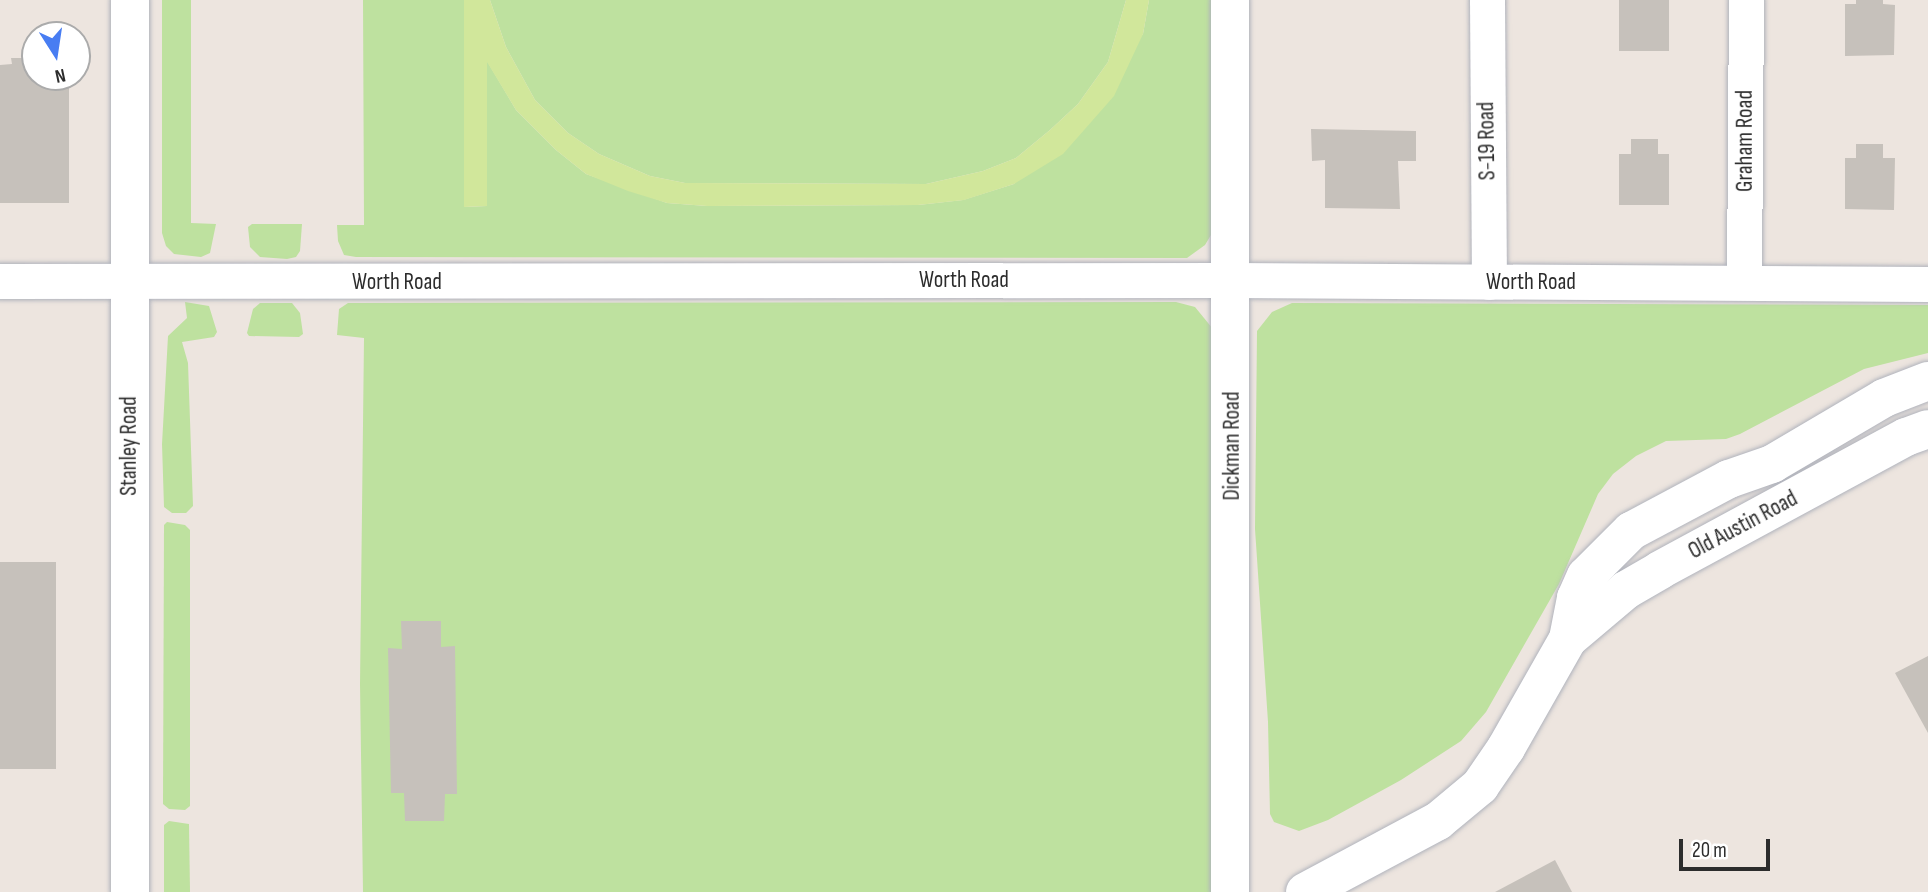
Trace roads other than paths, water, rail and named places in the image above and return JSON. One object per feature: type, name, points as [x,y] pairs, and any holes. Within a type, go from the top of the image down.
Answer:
[{"type":"street","name":"Stanley Road","points":[[130,0],[130,892]]},
{"type":"street","name":"Dickman Road","points":[[1230,0],[1230,892]]},
{"type":"street","name":"S-19 Road","points":[[1487,0],[1489,282]]},
{"type":"street","name":"Graham Road","points":[[1744,282],[1746,0]]},
{"type":"street","name":"Worth Road","points":[[0,281],[1230,280],[1928,284]]},
{"type":"street","name":"Old Austin Road","points":[[1305,892],[1438,821],[1480,786],[1506,748],[1568,639],[1576,598],[1586,576],[1631,531],[1729,479],[1772,464],[1884,398],[1928,382]]},
{"type":"street","name":"Old Austin Road","points":[[1568,639],[1626,590],[1660,569],[1906,437],[1928,429]]}]
